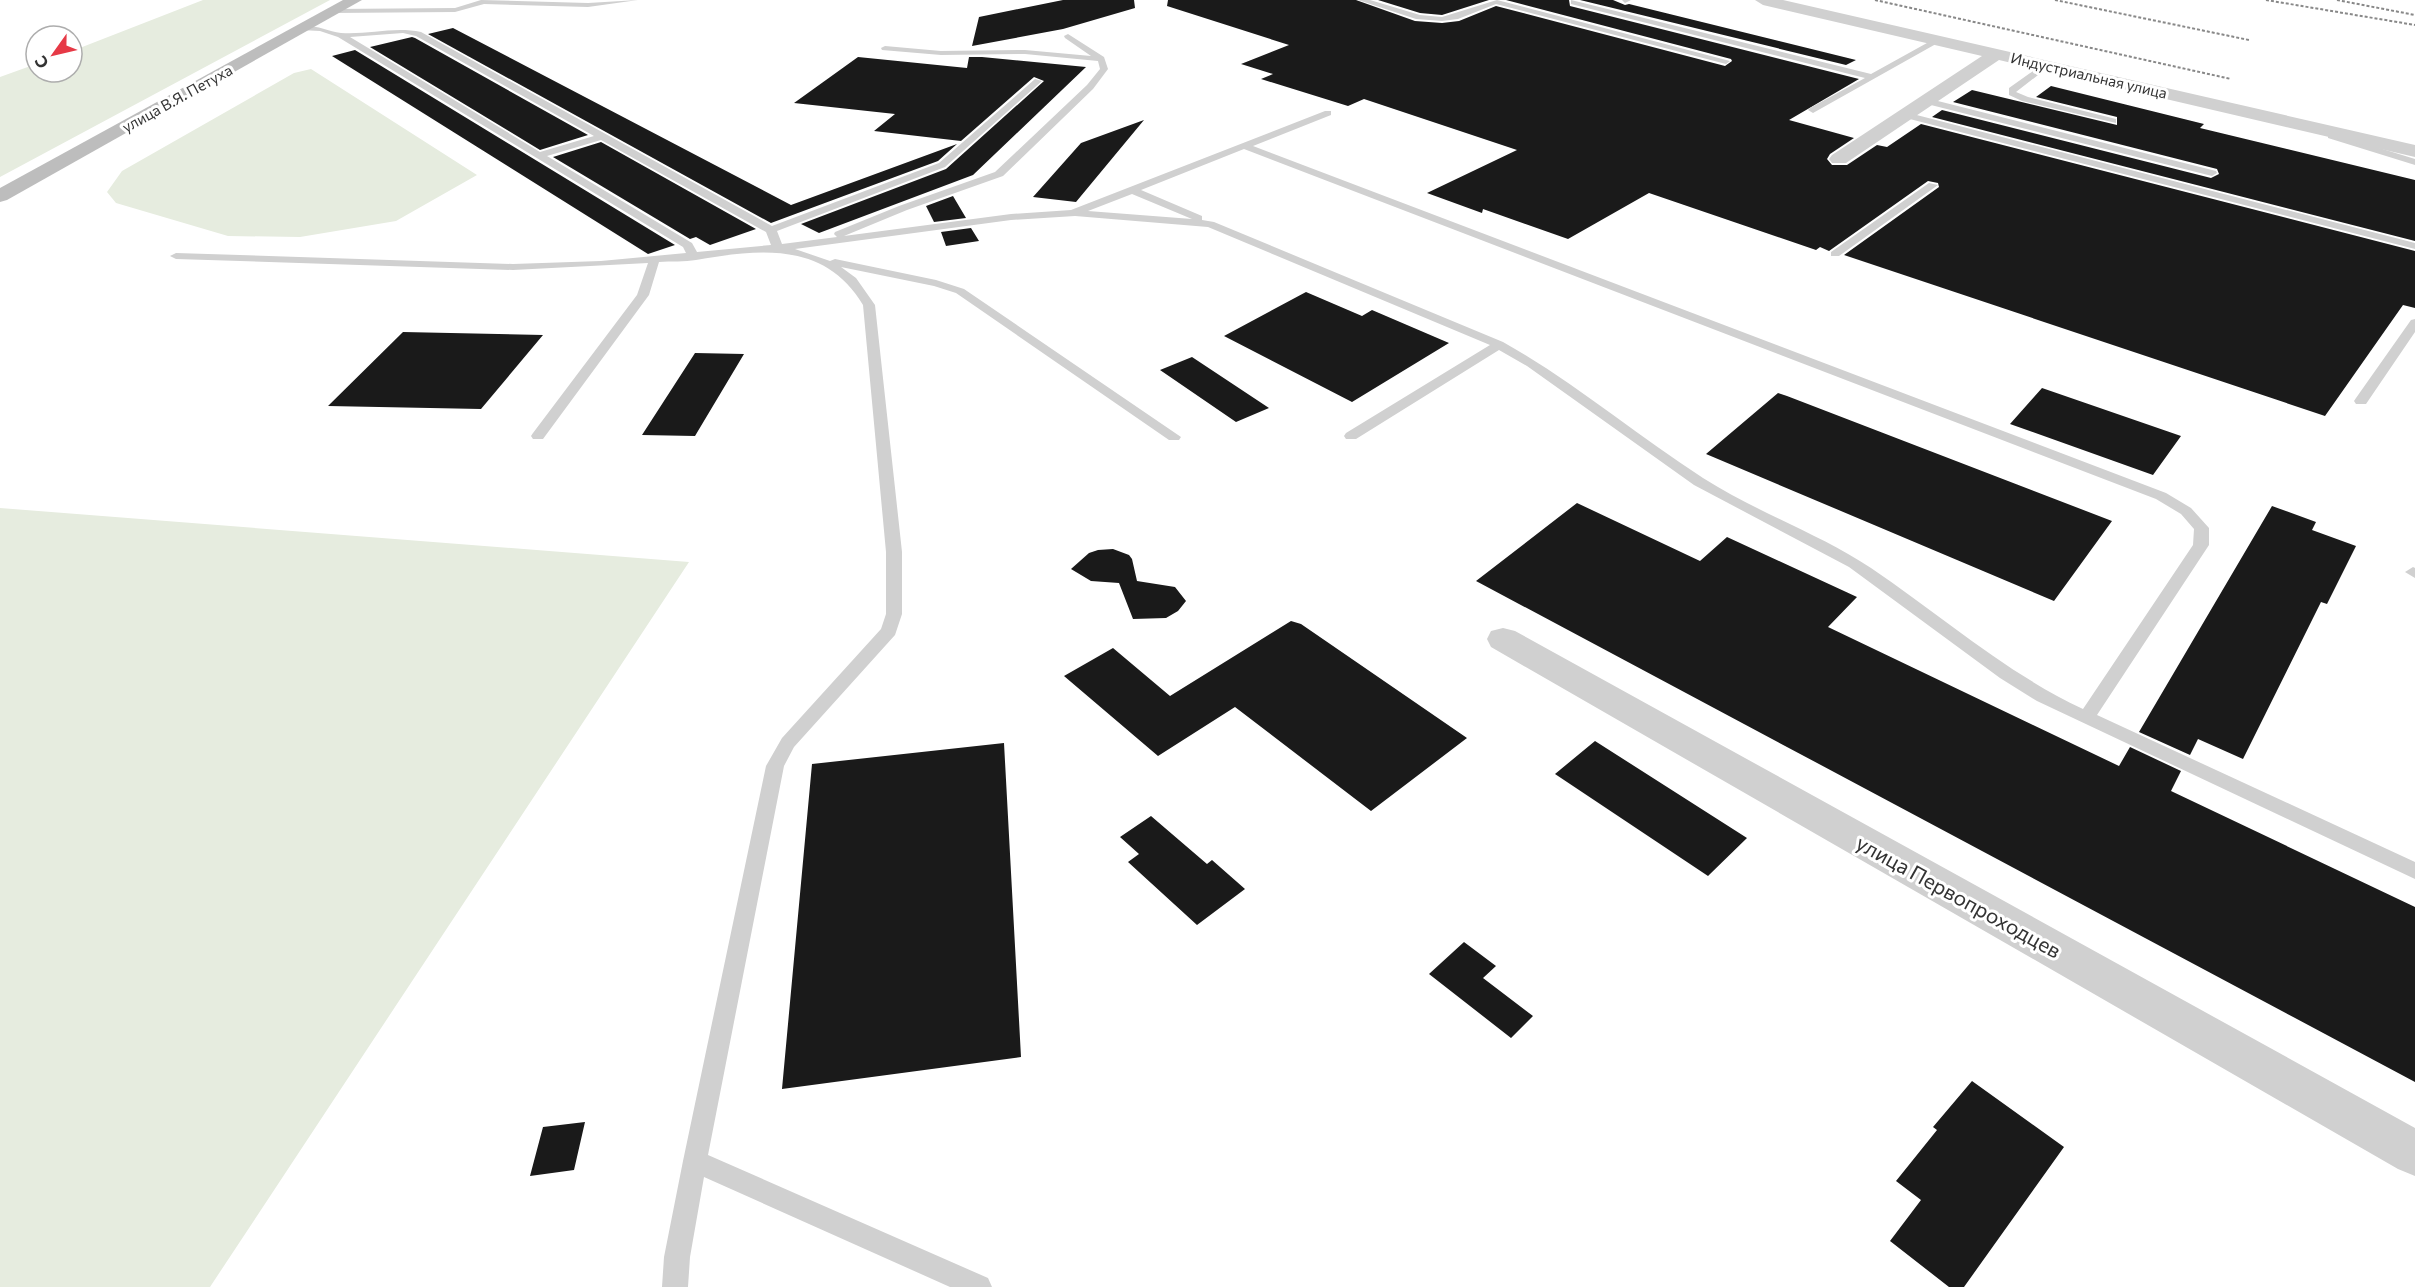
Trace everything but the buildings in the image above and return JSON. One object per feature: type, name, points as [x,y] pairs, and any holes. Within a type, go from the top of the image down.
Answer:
[{"type":"street","name":"улица В.Я. Петуха","points":[[0,196],[354,0]]},
{"type":"street","name":"Индустриальная улица","points":[[1763,0],[2415,151]]},
{"type":"street","points":[[1839,159],[1996,54]]},
{"type":"street","name":"улица Первопроходцев","points":[[1503,639],[2415,1153]]},
{"type":"lane","points":[[333,11],[455,10],[488,1],[615,4],[634,0]]},
{"type":"lane","points":[[1362,0],[1419,17],[1442,19],[1455,17],[1498,1],[1726,61]]},
{"type":"lane","points":[[1574,2],[1872,77]]},
{"type":"lane","points":[[303,28],[321,29],[341,35],[688,245],[694,257]]},
{"type":"lane","points":[[341,35],[403,31],[418,34],[771,230],[778,248]]},
{"type":"lane","points":[[819,251],[903,208],[999,174],[1090,87],[1104,69],[1101,59],[1068,36]]},
{"type":"lane","points":[[1813,110],[1939,40]]},
{"type":"lane","points":[[885,48],[941,52],[1026,52],[1101,59]]},
{"type":"lane","points":[[2048,66],[2012,90],[2012,93],[2025,99],[2113,121]]},
{"type":"lane","points":[[771,230],[942,165],[1038,81]]},
{"type":"lane","points":[[1926,101],[2212,173]]},
{"type":"lane","points":[[1073,213],[1328,113]]},
{"type":"lane","points":[[1905,115],[2415,246]]},
{"type":"lane","points":[[2270,117],[2415,162]]},
{"type":"lane","points":[[539,155],[603,136]]},
{"type":"lane","points":[[1244,146],[2161,496],[2186,511],[2202,528],[2201,545],[2086,717]]},
{"type":"lane","points":[[1835,254],[1934,185]]},
{"type":"lane","points":[[1132,190],[1499,345],[1532,363],[1699,482],[1854,564],[2006,674],[2043,697],[2415,871]]},
{"type":"lane","points":[[819,251],[1011,217],[1073,213],[1210,224]]},
{"type":"lane","points":[[176,256],[513,267],[654,261],[778,248],[819,251],[895,276],[936,283],[960,291],[1174,437]]},
{"type":"lane","points":[[675,1287],[677,1257],[695,1161],[775,766],[788,743],[889,631],[894,614],[894,552],[869,304],[858,286],[819,251]]},
{"type":"lane","points":[[538,436],[643,296],[654,261]]},
{"type":"lane","points":[[2361,401],[2415,323]]},
{"type":"lane","points":[[1351,436],[1499,345]]},
{"type":"lane","points":[[695,1161],[980,1287]]},
{"type":"shaded area","points":[[203,0],[330,0],[0,177],[0,77],[24,68],[24,84],[84,84],[84,46]]},
{"type":"shaded area","points":[[311,69],[477,175],[396,221],[300,237],[228,236],[116,203],[107,192],[122,171],[294,73]]},
{"type":"shaded area","points":[[0,508],[689,562],[210,1287],[0,1287]]},
{"type":"railway","points":[[1875,0],[2231,79]]},
{"type":"railway","points":[[2055,0],[2249,40]]},
{"type":"railway","points":[[2266,0],[2415,25]]},
{"type":"railway","points":[[2337,0],[2415,15]]}]
